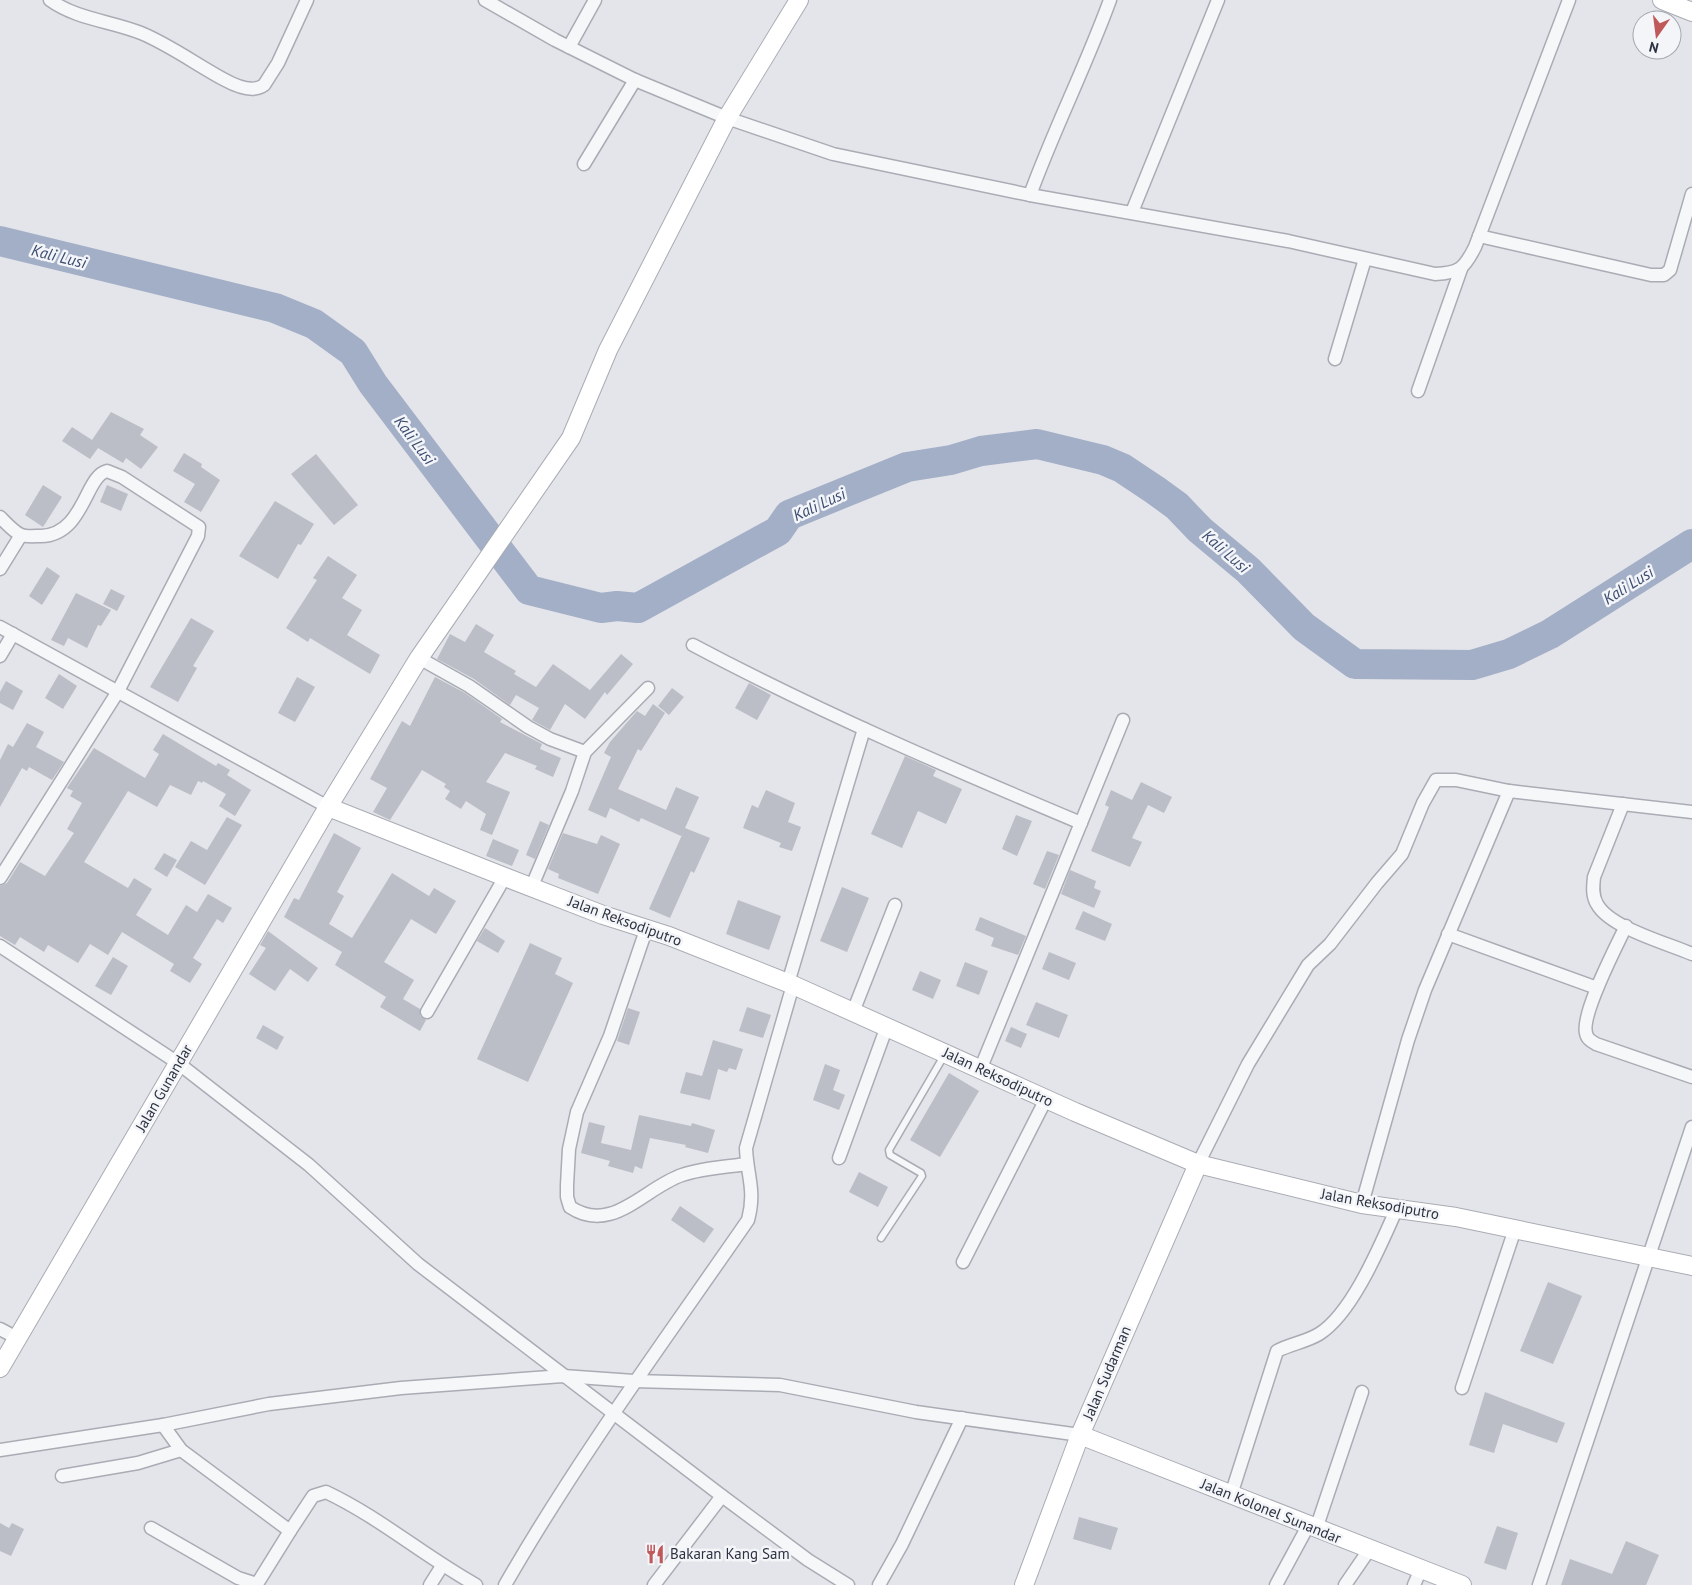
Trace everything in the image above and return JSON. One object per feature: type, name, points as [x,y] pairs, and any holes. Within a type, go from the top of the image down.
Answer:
[{"type":"main road","name":"Jalan Gunandar","points":[[0,1368],[328,807],[419,658],[452,613],[571,438],[608,350],[727,118],[799,0]]},
{"type":"main road","points":[[1662,0],[1692,12]]},
{"type":"main road","name":"Jalan Reksodiputro","points":[[328,807],[505,877],[646,930],[714,953],[790,984],[887,1026],[1082,1116],[1195,1162],[1362,1204],[1456,1217],[1692,1266]]},
{"type":"main road","name":"Jalan Sudarman","points":[[1024,1585],[1080,1435],[1195,1162]]},
{"type":"main road","name":"Jalan Kolonel Sunandar","points":[[1080,1435],[1369,1550],[1418,1577],[1462,1585]]},
{"type":"street","points":[[50,0],[80,15],[148,36],[229,83],[252,89],[264,85],[278,64],[307,0]]},
{"type":"street","points":[[485,0],[569,47],[634,80],[727,118],[833,154],[1030,195],[1288,241],[1434,274],[1452,273],[1460,269],[1469,260],[1569,0]]},
{"type":"street","points":[[569,47],[595,0]]},
{"type":"street","points":[[1030,195],[1046,151],[1091,51],[1110,0]]},
{"type":"street","points":[[1132,212],[1218,0]]},
{"type":"street","points":[[584,164],[634,80]]},
{"type":"street","points":[[1479,236],[1650,275],[1664,276],[1670,270],[1692,194]]},
{"type":"street","points":[[1335,359],[1366,260]]},
{"type":"street","points":[[1418,391],[1460,269]]},
{"type":"street","points":[[0,517],[21,535],[48,536],[66,527],[99,477],[107,471],[122,477],[198,524],[198,536],[117,693],[0,878]]},
{"type":"street","points":[[0,569],[21,535]]},
{"type":"street","points":[[0,627],[117,693],[328,807]]},
{"type":"street","points":[[0,656],[13,634]]},
{"type":"street","points":[[693,645],[781,692],[1081,823]]},
{"type":"street","points":[[419,658],[469,686],[528,727],[550,739],[585,752]]},
{"type":"street","points":[[532,886],[572,792],[585,752],[648,688]]},
{"type":"street","points":[[980,1070],[1123,720]]},
{"type":"street","points":[[505,1585],[567,1482],[634,1381],[748,1220],[753,1202],[746,1148],[750,1131],[790,984],[864,729]]},
{"type":"street","points":[[1195,1162],[1248,1064],[1308,965],[1330,944],[1402,854],[1433,784],[1439,779],[1509,792],[1692,812]]},
{"type":"street","points":[[1362,1204],[1408,1040],[1448,934],[1509,792]]},
{"type":"street","points":[[1623,804],[1594,877],[1593,888],[1596,903],[1604,914],[1626,926],[1692,954]]},
{"type":"street","points":[[427,1012],[505,877]]},
{"type":"street","points":[[853,1012],[894,905]]},
{"type":"street","points":[[1626,926],[1597,988],[1585,1025],[1586,1034],[1589,1040],[1692,1078]]},
{"type":"street","points":[[646,930],[610,1036],[577,1112],[569,1149],[567,1197],[570,1207],[584,1215],[614,1214],[681,1175],[747,1164]]},
{"type":"street","points":[[1448,934],[1597,988]]},
{"type":"street","points":[[0,946],[178,1063],[309,1164],[418,1264],[722,1496],[808,1560],[848,1585]]},
{"type":"street","points":[[839,1158],[887,1026]]},
{"type":"street","points":[[964,1262],[1046,1099]]},
{"type":"street","points":[[1539,1585],[1692,1127]]},
{"type":"street","points":[[1231,1496],[1277,1351],[1318,1335],[1337,1318],[1360,1285],[1397,1208]]},
{"type":"street","points":[[1462,1388],[1515,1229]]},
{"type":"street","points":[[0,1329],[17,1338]]},
{"type":"street","points":[[0,1450],[163,1425],[269,1404],[373,1392],[563,1376],[634,1381],[780,1386],[916,1412],[1080,1435]]},
{"type":"street","points":[[1276,1585],[1312,1527],[1362,1392]]},
{"type":"street","points":[[879,1585],[902,1544],[962,1418]]},
{"type":"street","points":[[163,1425],[181,1450],[290,1531]]},
{"type":"street","points":[[62,1476],[138,1463],[181,1450]]},
{"type":"street","points":[[151,1528],[238,1578],[257,1584],[314,1496],[326,1492],[348,1502],[442,1566],[476,1585]]},
{"type":"street","points":[[654,1585],[722,1496]]},
{"type":"street","points":[[1345,1585],[1369,1550]]},
{"type":"street","points":[[430,1585],[442,1566]]},
{"type":"lane","points":[[881,1238],[922,1176],[921,1173],[890,1155],[889,1150],[946,1053]]},
{"type":"building","points":[[111,412],[144,429],[140,435],[158,447],[141,469],[126,458],[123,463],[98,448],[90,459],[62,441],[72,427],[92,440]]},
{"type":"building","points":[[184,453],[202,464],[201,467],[220,480],[201,512],[184,502],[195,484],[173,471]]},
{"type":"building","points":[[316,454],[358,505],[334,525],[291,474]]},
{"type":"building","points":[[43,485],[62,497],[43,527],[25,515]]},
{"type":"building","points":[[107,485],[128,494],[121,511],[100,502]]},
{"type":"building","points":[[275,501],[314,524],[301,545],[298,544],[278,579],[239,556]]},
{"type":"building","points":[[328,556],[357,575],[342,598],[362,610],[347,635],[380,655],[370,674],[310,638],[308,642],[286,628],[317,580],[313,578]]},
{"type":"building","points":[[47,567],[60,576],[42,605],[29,596]]},
{"type":"building","points":[[111,589],[125,596],[117,611],[103,604]]},
{"type":"building","points":[[76,593],[111,610],[101,626],[98,625],[87,648],[68,638],[64,646],[51,640]]},
{"type":"building","points":[[191,618],[214,631],[193,666],[197,668],[178,702],[150,687]]},
{"type":"building","points":[[476,624],[494,635],[484,652],[516,671],[514,674],[536,687],[553,664],[590,690],[621,654],[633,664],[607,695],[605,692],[585,719],[565,704],[550,730],[532,720],[539,708],[516,695],[510,705],[474,679],[437,659],[450,634],[465,642]]},
{"type":"building","points":[[59,674],[77,686],[63,709],[45,698]]},
{"type":"building","points":[[297,677],[315,687],[295,722],[278,713]]},
{"type":"building","points":[[435,677],[465,693],[502,719],[500,722],[542,744],[540,749],[561,758],[553,777],[535,769],[537,766],[505,753],[486,782],[510,792],[492,835],[480,830],[486,814],[466,801],[461,809],[445,799],[450,791],[444,787],[446,784],[422,770],[390,820],[373,812],[387,788],[370,779],[402,721],[410,726]]},
{"type":"building","points":[[6,681],[23,691],[13,710],[0,703],[0,692]]},
{"type":"building","points":[[749,683],[771,695],[757,720],[735,708]]},
{"type":"building","points":[[672,688],[684,697],[669,715],[658,706]]},
{"type":"building","points":[[653,704],[665,713],[641,751],[638,749],[618,789],[666,810],[676,787],[699,797],[685,828],[710,838],[694,873],[691,871],[670,918],[649,909],[682,835],[641,818],[639,822],[610,808],[606,818],[588,810],[611,757],[604,753],[610,742],[637,711],[645,716]]},
{"type":"building","points":[[27,723],[44,732],[36,747],[64,762],[52,780],[29,767],[27,771],[22,768],[0,807],[0,760],[8,744],[13,747]]},
{"type":"building","points":[[163,734],[216,766],[218,763],[230,770],[227,775],[251,790],[235,816],[219,806],[226,794],[203,781],[202,783],[198,781],[191,795],[170,785],[157,807],[128,791],[84,862],[128,888],[134,878],[152,889],[136,915],[168,935],[186,905],[197,912],[208,894],[232,908],[223,923],[217,919],[193,958],[202,964],[190,983],[170,971],[174,964],[122,932],[108,955],[90,944],[78,963],[48,945],[44,952],[20,937],[15,945],[0,936],[0,886],[7,883],[20,862],[45,876],[74,833],[67,829],[82,803],[70,796],[73,791],[67,788],[94,748],[145,778],[159,754],[153,750]]},
{"type":"building","points":[[905,756],[936,770],[933,776],[962,789],[946,824],[918,811],[902,848],[871,834]]},
{"type":"building","points":[[1141,782],[1172,797],[1164,813],[1148,805],[1132,838],[1142,842],[1130,867],[1091,851],[1109,807],[1105,805],[1111,790],[1132,800]]},
{"type":"building","points":[[766,790],[795,803],[788,822],[801,827],[792,851],[779,847],[781,843],[743,828],[752,805],[758,808]]},
{"type":"building","points":[[1016,815],[1032,821],[1017,856],[1002,849]]},
{"type":"building","points":[[227,817],[242,825],[205,885],[175,867],[191,841],[207,850]]},
{"type":"building","points":[[540,821],[549,825],[535,859],[526,855]]},
{"type":"building","points":[[334,833],[361,848],[337,892],[344,896],[329,924],[352,938],[392,873],[429,896],[434,888],[456,901],[436,934],[411,919],[384,962],[414,980],[403,999],[420,1009],[420,1016],[426,1020],[420,1031],[380,1007],[386,997],[335,965],[342,952],[284,917],[294,898],[299,900]]},
{"type":"building","points":[[563,833],[597,844],[601,835],[620,844],[598,894],[558,878],[559,874],[548,869]]},
{"type":"building","points":[[493,839],[519,850],[512,866],[486,856]]},
{"type":"building","points":[[1047,851],[1059,855],[1045,889],[1033,884]]},
{"type":"building","points":[[164,853],[177,860],[167,877],[154,869]]},
{"type":"building","points":[[1070,870],[1096,881],[1094,888],[1101,891],[1094,908],[1061,894]]},
{"type":"building","points":[[842,887],[869,898],[847,952],[820,941]]},
{"type":"building","points":[[738,900],[781,916],[769,950],[726,934]]},
{"type":"building","points":[[1083,911],[1112,924],[1105,941],[1075,929]]},
{"type":"building","points":[[980,917],[1026,936],[1018,955],[991,946],[994,938],[975,930]]},
{"type":"building","points":[[485,928],[505,941],[498,953],[477,941]]},
{"type":"building","points":[[268,931],[318,968],[308,982],[290,969],[275,991],[249,974],[266,948],[260,945]]},
{"type":"building","points":[[530,943],[562,958],[555,974],[573,983],[528,1082],[477,1059]]},
{"type":"building","points":[[1049,952],[1076,963],[1069,980],[1042,969]]},
{"type":"building","points":[[113,957],[128,966],[111,995],[95,986]]},
{"type":"building","points":[[965,962],[988,971],[979,995],[956,986]]},
{"type":"building","points":[[920,971],[941,980],[933,999],[912,990]]},
{"type":"building","points":[[1036,1002],[1068,1015],[1059,1038],[1026,1025]]},
{"type":"building","points":[[747,1007],[771,1015],[763,1038],[739,1031]]},
{"type":"building","points":[[628,1008],[640,1012],[629,1045],[617,1041]]},
{"type":"building","points":[[263,1025],[284,1037],[277,1050],[256,1038]]},
{"type":"building","points":[[1011,1027],[1027,1034],[1021,1048],[1005,1041]]},
{"type":"building","points":[[713,1040],[743,1049],[736,1070],[729,1068],[727,1072],[718,1069],[710,1100],[680,1093],[686,1072],[702,1076]]},
{"type":"building","points":[[825,1064],[840,1070],[833,1090],[845,1095],[839,1110],[813,1100]]},
{"type":"building","points":[[949,1073],[979,1091],[940,1157],[910,1140]]},
{"type":"building","points":[[639,1115],[691,1126],[692,1123],[715,1130],[708,1153],[685,1147],[686,1145],[650,1138],[642,1169],[635,1166],[633,1173],[608,1166],[610,1161],[581,1153],[589,1122],[605,1126],[601,1143],[631,1150]]},
{"type":"building","points":[[859,1172],[888,1187],[878,1207],[849,1192]]},
{"type":"building","points":[[680,1206],[714,1229],[704,1243],[671,1220]]},
{"type":"building","points":[[1548,1282],[1582,1296],[1553,1364],[1520,1351]]},
{"type":"building","points":[[1485,1392],[1565,1423],[1557,1443],[1503,1424],[1494,1453],[1469,1445]]},
{"type":"building","points":[[1079,1517],[1118,1528],[1111,1550],[1073,1539]]},
{"type":"building","points":[[0,1523],[9,1528],[12,1523],[24,1529],[11,1556],[0,1551]]},
{"type":"building","points":[[1497,1526],[1518,1533],[1506,1570],[1484,1563]]},
{"type":"building","points":[[1626,1541],[1659,1555],[1646,1585],[1561,1585],[1570,1559],[1612,1574]]},
{"type":"waterway","name":"Kali Lusi","points":[[0,241],[275,308],[314,324],[353,352],[373,384],[529,590],[601,608],[617,606],[638,608],[778,531],[789,515],[907,467],[951,460],[981,451],[1037,444],[1103,460],[1122,468],[1155,490],[1177,506],[1200,530],[1248,570],[1304,627],[1355,664],[1472,665],[1509,654],[1550,634],[1692,544]]},
{"type":"place","name":"Bakaran Kang Sam","points":[[655,1554]]}]
